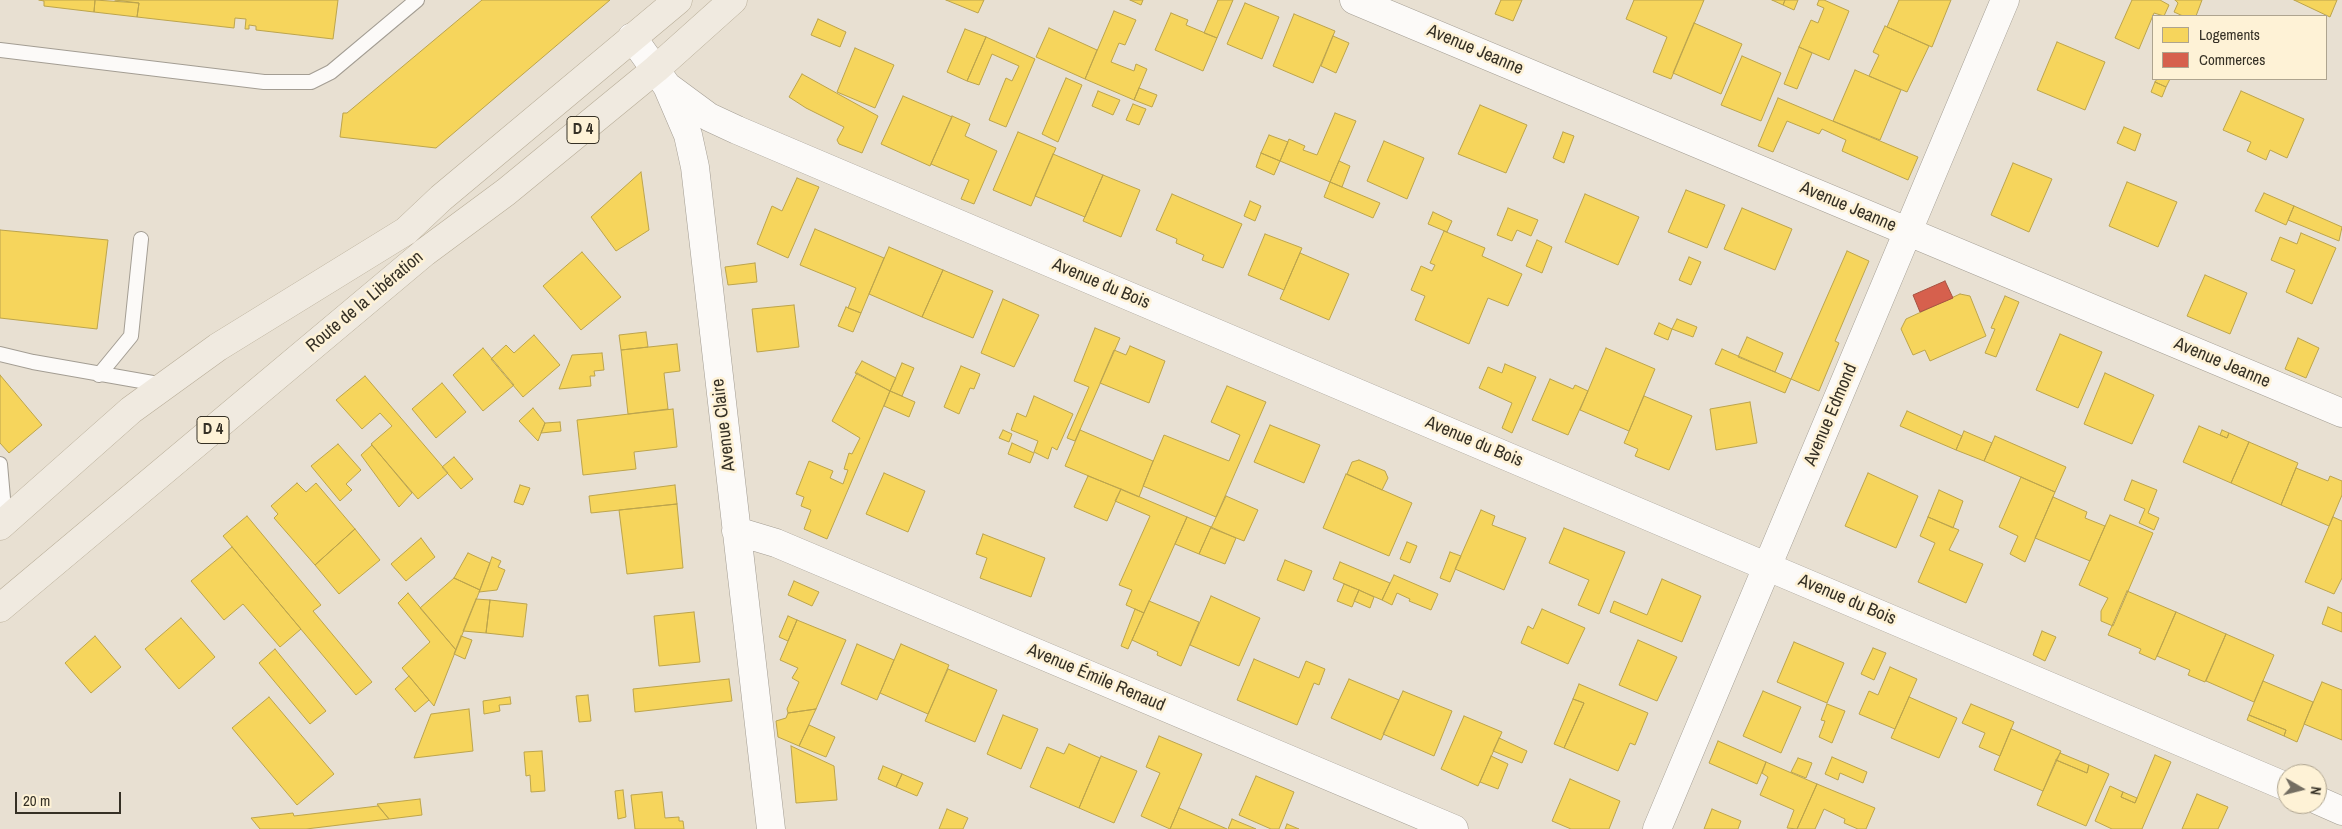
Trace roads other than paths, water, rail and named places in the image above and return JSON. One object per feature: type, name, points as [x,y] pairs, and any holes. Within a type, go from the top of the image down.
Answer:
[{"type":"main road","name":"Route de la Libération","points":[[3,524],[131,410],[278,308],[406,231],[442,198],[678,0]]},
{"type":"main road","name":"Route de la Libération","points":[[0,608],[426,252],[662,78],[732,0]]},
{"type":"street","name":"Avenue Jeanne","points":[[1354,0],[2342,413]]},
{"type":"street","name":"Avenue Edmond","points":[[1656,829],[2005,0]]},
{"type":"street","name":"Avenue Claire","points":[[632,37],[662,78],[688,135],[695,167],[771,829]]},
{"type":"street","name":"Avenue du Bois","points":[[662,78],[709,117],[738,130],[2277,783]]},
{"type":"street","name":"Avenue Émile Renaud","points":[[736,530],[776,542],[1454,829]]},
{"type":"street","points":[[2327,804],[2342,810]]},
{"type":"lane","points":[[0,50],[264,82],[311,82],[331,72],[417,0]]},
{"type":"lane","points":[[99,375],[131,336],[141,239]]},
{"type":"lane","points":[[0,354],[99,375],[165,386]]},
{"type":"lane","points":[[0,464],[2,466],[3,524]]}]
